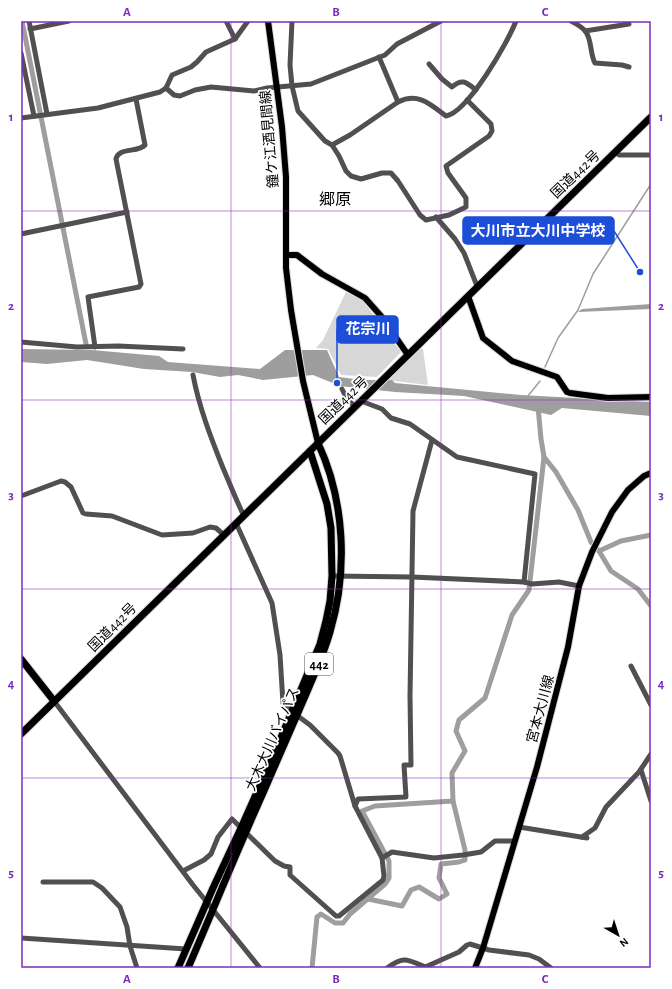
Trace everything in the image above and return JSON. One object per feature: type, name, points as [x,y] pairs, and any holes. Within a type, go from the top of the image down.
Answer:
[{"type":"highway","name":"国道442号","points":[[21,734],[651,117]]},
{"type":"highway","name":"大木大川バイパス","points":[[294,713],[318,666],[330,630],[341,576],[340,535],[336,502],[321,439]]},
{"type":"highway","name":"大木大川バイパス","points":[[188,968],[229,872],[244,830],[294,713],[320,644],[330,601],[332,576],[331,528],[327,504],[310,451]]},
{"type":"highway","points":[[21,659],[54,701]]},
{"type":"highway","name":"大木大川バイパス","points":[[178,968],[222,869],[244,830]]},
{"type":"main road","name":"鐘ケ江酒見間線","points":[[268,21],[286,177],[286,268],[296,347],[303,381],[321,439]]},
{"type":"main road","points":[[287,255],[297,255],[322,274],[365,298],[381,316],[408,355]]},
{"type":"main road","points":[[468,296],[483,338],[512,361],[557,377],[567,392],[608,398],[651,397]]},
{"type":"main road","name":"宮本大川線","points":[[475,968],[483,948],[537,767],[565,662],[579,586],[592,552],[619,501],[628,490],[644,476],[651,473]]},
{"type":"street","points":[[29,21],[41,115]]},
{"type":"street","points":[[30,29],[69,21]]},
{"type":"street","points":[[226,21],[235,39]]},
{"type":"street","points":[[21,118],[98,108],[160,92],[166,88],[172,75],[191,67],[206,52],[235,39],[248,21]]},
{"type":"street","points":[[292,21],[290,52],[292,86],[298,112],[325,141],[332,145],[346,171],[351,176],[361,179],[382,173],[391,173],[422,217],[426,220],[449,215],[466,207],[466,198],[448,173],[446,166],[489,136],[492,132],[491,124],[467,100]]},
{"type":"street","points":[[166,88],[174,95],[180,96],[195,90],[211,87],[254,91],[318,82],[385,55],[396,44],[441,21]]},
{"type":"street","points":[[332,145],[350,135],[405,98],[420,99],[433,106],[446,116],[450,115],[476,90],[493,65],[512,32],[516,21]]},
{"type":"street","points":[[571,21],[584,30],[588,38],[592,58],[595,63],[629,67]]},
{"type":"street","points":[[584,30],[629,24]]},
{"type":"street","points":[[21,52],[41,115]]},
{"type":"street","points":[[379,57],[398,102]]},
{"type":"street","points":[[429,64],[442,79],[452,87],[457,83],[464,82],[476,90]]},
{"type":"street","points":[[95,347],[88,297],[139,287],[141,284],[116,159],[120,153],[140,149],[145,145],[136,99]]},
{"type":"street","points":[[616,152],[619,155],[651,155]]},
{"type":"street","points":[[21,234],[127,212]]},
{"type":"street","points":[[436,217],[455,239],[464,253],[477,286]]},
{"type":"street","points":[[21,342],[78,347],[118,346],[183,350]]},
{"type":"street","points":[[193,375],[196,393],[214,445],[238,506],[244,516]]},
{"type":"street","points":[[342,389],[346,397],[355,407]]},
{"type":"street","points":[[361,401],[382,409],[391,418],[410,424],[457,457],[535,474],[528,583]]},
{"type":"street","points":[[355,806],[358,799],[406,797],[404,765],[411,765],[410,696],[414,511],[432,440]]},
{"type":"street","points":[[21,496],[61,481],[65,482],[71,487],[83,513],[112,516],[162,535],[194,533],[210,527],[216,528],[224,536]]},
{"type":"street","points":[[183,871],[211,854],[218,837],[232,819],[278,863],[290,867],[290,875],[336,916],[339,916],[383,880],[384,876],[385,857],[355,806],[338,752],[310,725],[283,703],[280,654],[272,603],[236,523]]},
{"type":"street","points":[[332,576],[412,577],[528,583],[559,582],[579,586]]},
{"type":"street","points":[[631,666],[651,705]]},
{"type":"street","points":[[54,701],[193,885],[260,968]]},
{"type":"street","points":[[519,827],[584,838],[595,828],[606,807],[640,770],[651,754]]},
{"type":"street","points":[[640,770],[651,801]]},
{"type":"street","points":[[385,857],[392,852],[434,858],[463,855],[481,852],[495,841],[514,841]]},
{"type":"street","points":[[43,882],[93,882],[97,884],[120,907],[127,927],[130,946],[137,968]]},
{"type":"street","points":[[21,938],[186,949]]},
{"type":"street","points":[[387,968],[394,962],[403,960],[410,960],[424,967],[459,952],[466,945],[470,944],[508,954],[529,955],[539,958],[551,968]]},
{"type":"shaded area","points":[[346,292],[363,301],[401,352],[377,377],[341,375],[328,349],[316,348],[323,340]]},
{"type":"shaded area","points":[[651,304],[651,309],[578,312],[582,309]]},
{"type":"shaded area","points":[[21,349],[92,350],[159,356],[168,362],[260,369],[285,350],[327,350],[339,377],[362,380],[392,380],[395,383],[521,395],[651,402],[651,416],[562,408],[551,415],[464,396],[395,392],[340,386],[313,375],[263,380],[238,375],[220,377],[192,372],[144,369],[87,360],[47,364],[21,362]]},
{"type":"shaded area","points":[[414,349],[423,349],[428,385],[386,380]]},
{"type":"waterway","points":[[22,21],[86,344]]},
{"type":"waterway","points":[[545,367],[558,338],[578,310],[593,274],[651,184]]},
{"type":"waterway","points":[[528,396],[540,381]]},
{"type":"waterway","points":[[538,407],[544,457],[556,472],[578,510],[591,542],[599,551],[611,571],[638,589],[651,606]]},
{"type":"waterway","points":[[368,899],[402,906],[411,890],[419,887],[439,899],[447,894],[439,878],[441,864],[465,860],[465,850],[453,801],[452,773],[465,751],[456,731],[459,720],[485,698],[512,615],[529,590],[544,457]]},
{"type":"waterway","points":[[599,551],[621,541],[651,535]]},
{"type":"waterway","points":[[312,968],[317,917],[321,914],[335,923],[343,923],[350,914],[385,884],[389,878],[389,861],[362,811],[375,806],[453,801]]},
{"type":"place","name":"大川市立大川中学校","points":[[640,272]]},
{"type":"place","name":"花宗川","points":[[337,383]]},
{"type":"district","name":"郷原","points":[[335,199]]}]
